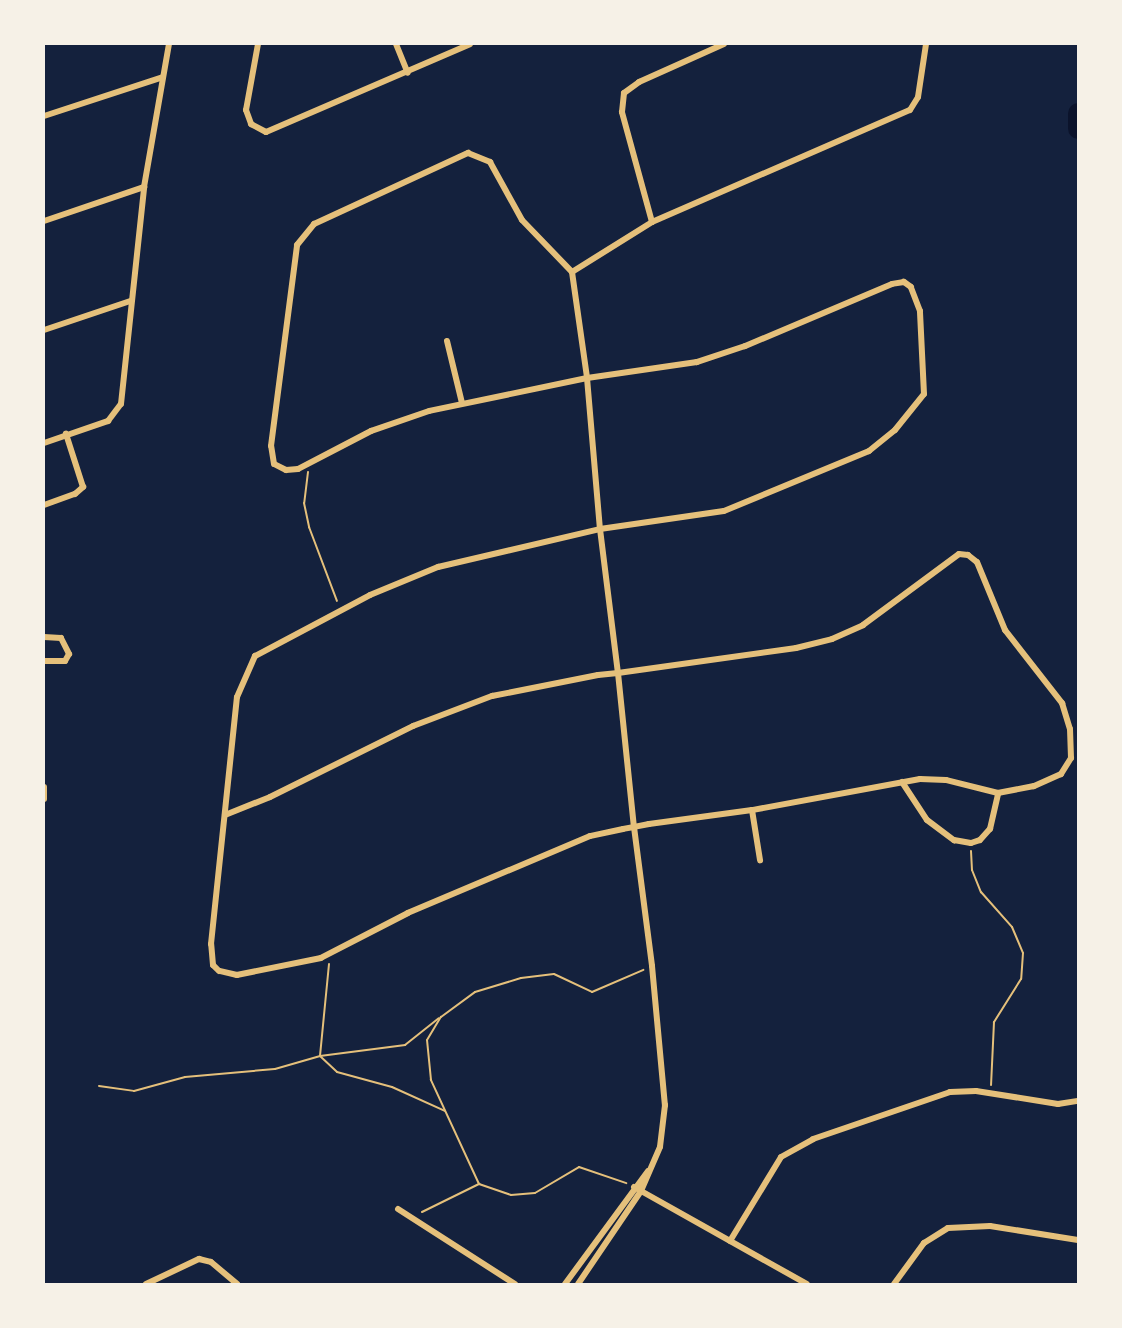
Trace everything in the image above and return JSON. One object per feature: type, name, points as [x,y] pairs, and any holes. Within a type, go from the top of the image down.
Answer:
[{"type":"street","points":[[44,442],[108,421],[121,404],[130,301],[144,187],[169,44]]},
{"type":"street","points":[[258,44],[246,110],[251,124],[266,132],[408,73],[470,44]]},
{"type":"street","points":[[396,44],[408,73]]},
{"type":"street","points":[[652,222],[622,112],[624,93],[639,82],[724,44]]},
{"type":"street","points":[[572,272],[652,222],[910,110],[918,97],[926,44]]},
{"type":"street","points":[[44,116],[163,77]]},
{"type":"street","points":[[225,815],[462,706],[512,691],[618,673],[796,648],[832,639],[863,625],[951,558],[968,555],[978,562],[1005,630],[1055,691],[1070,729],[1071,758],[1061,774],[1034,786],[998,793],[946,780],[902,782],[752,810],[634,827],[591,836],[540,854],[408,913],[331,953],[237,975],[219,971],[213,965],[211,944],[237,697],[249,664],[270,646],[341,609],[458,561],[600,529],[724,510],[880,444],[924,394],[917,298],[908,284],[892,284],[723,354],[587,378],[462,403],[402,419],[292,470],[276,467],[271,446],[295,254],[300,238],[314,224],[460,155],[477,154],[496,170],[522,220],[572,272],[587,378],[600,529],[618,673],[634,827],[652,966],[663,1083],[663,1127],[652,1166],[641,1191],[578,1284]]},
{"type":"street","points":[[44,221],[144,187]]},
{"type":"street","points":[[44,330],[130,301]]},
{"type":"street","points":[[447,341],[462,403]]},
{"type":"street","points":[[44,505],[82,488],[82,479],[66,434]]},
{"type":"street","points":[[44,637],[61,638],[69,654],[61,662],[44,661]]},
{"type":"street","points":[[902,782],[927,820],[954,840],[971,843],[980,840],[990,829],[998,793]]},
{"type":"street","points":[[44,787],[44,799]]},
{"type":"street","points":[[752,810],[760,860]]},
{"type":"street","points":[[730,1241],[787,1150],[950,1092],[991,1094],[1058,1104],[1078,1101]]},
{"type":"street","points":[[565,1284],[634,1186],[652,1166]]},
{"type":"street","points":[[634,1186],[807,1284]]},
{"type":"street","points":[[398,1209],[514,1284]]},
{"type":"street","points":[[894,1284],[924,1243],[948,1228],[990,1226],[1078,1240]]},
{"type":"street","points":[[146,1284],[199,1259],[211,1262],[237,1284]]},
{"type":"path","points":[[311,462],[304,504],[323,573],[341,609]]},
{"type":"path","points":[[971,843],[972,870],[981,892],[1012,927],[1023,953],[1021,979],[994,1022],[991,1094]]},
{"type":"path","points":[[320,1056],[331,953]]},
{"type":"path","points":[[99,1086],[134,1091],[185,1077],[275,1069],[320,1056],[405,1045],[475,992],[521,978],[554,974],[592,992],[652,966]]},
{"type":"path","points":[[441,1017],[427,1040],[431,1080],[478,1184]]},
{"type":"path","points":[[320,1056],[337,1072],[392,1087],[445,1111]]},
{"type":"path","points":[[411,1218],[478,1184],[511,1195],[535,1193],[579,1167],[634,1186]]},
{"type":"waterway","points":[[1078,113],[1078,128]]}]
